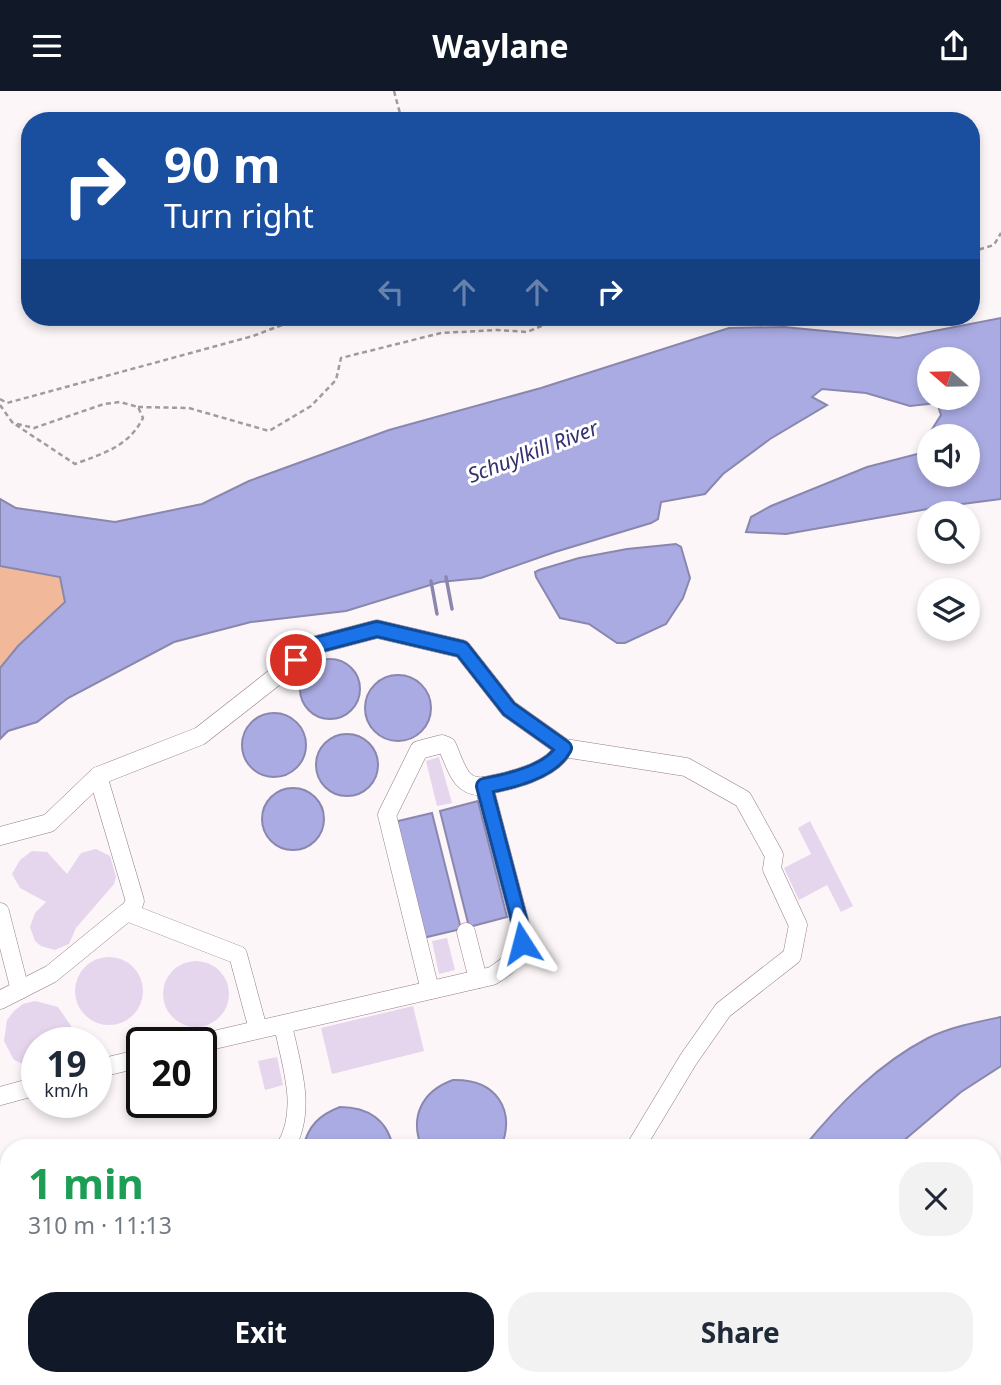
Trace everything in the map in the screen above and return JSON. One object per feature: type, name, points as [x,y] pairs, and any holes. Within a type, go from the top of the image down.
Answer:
[{"type":"lane","points":[[0,836],[49,823],[98,776],[200,736],[316,645],[377,629],[462,649],[509,709],[564,748],[686,767],[743,799],[774,855],[772,869],[798,925],[792,956],[723,1010],[640,1139]]},
{"type":"lane","points":[[430,990],[387,815],[419,750],[442,744],[447,746],[463,782],[474,787],[513,780],[534,771],[560,755],[564,748]]},
{"type":"lane","points":[[0,1000],[51,974],[129,913],[135,901],[98,776]]},
{"type":"lane","points":[[217,1039],[492,976],[506,968],[516,957],[522,943],[521,927],[484,786]]},
{"type":"lane","points":[[0,912],[20,990]]},
{"type":"lane","points":[[129,913],[238,955],[258,1029]]},
{"type":"lane","points":[[466,932],[478,979]]},
{"type":"lane","points":[[283,1025],[297,1095],[296,1121],[289,1139]]},
{"type":"lane","points":[[0,1096],[21,1090]]},
{"type":"path","points":[[394,91],[400,112]]},
{"type":"path","points":[[980,249],[994,245],[1001,233]]},
{"type":"path","points":[[0,399],[7,403],[63,389],[253,336],[279,326]]},
{"type":"path","points":[[13,423],[34,428],[104,404],[120,402],[138,407],[189,408],[269,431],[311,405],[336,380],[341,358],[441,333],[497,330],[527,332],[541,326]]},
{"type":"path","points":[[0,405],[13,423],[75,464],[106,453],[134,436],[144,418],[138,407]]},
{"type":"shaded area","points":[[0,566],[60,577],[65,603],[18,646],[0,668]]},
{"type":"water","name":"Schuylkill River","points":[[1001,318],[1001,499],[980,502],[917,501],[917,511],[786,534],[746,532],[751,517],[771,506],[867,467],[917,454],[917,487],[980,487],[980,424],[935,424],[941,415],[939,410],[980,410],[980,347],[917,347],[917,405],[910,406],[866,393],[822,389],[812,397],[827,405],[770,439],[723,474],[705,494],[661,502],[658,519],[651,523],[481,578],[440,582],[346,611],[251,622],[174,642],[68,698],[37,722],[8,731],[0,739],[0,668],[18,646],[65,602],[60,577],[0,566],[0,499],[16,508],[115,522],[202,504],[249,481],[389,430],[541,388],[729,328],[784,327],[898,338],[960,326],[980,326],[980,322]]},
{"type":"water","points":[[676,544],[681,547],[690,578],[683,598],[666,624],[625,643],[617,643],[589,624],[560,618],[536,577],[535,572],[539,570],[579,558]]},
{"type":"water","points":[[324,659],[336,659],[355,672],[360,689],[358,701],[347,714],[336,719],[324,719],[305,706],[300,695],[300,683],[313,664]]},
{"type":"water","points":[[398,675],[411,678],[421,685],[428,695],[431,708],[428,721],[421,731],[411,738],[398,741],[385,738],[375,731],[368,721],[365,708],[368,695],[375,685],[385,678]]},
{"type":"water","points":[[268,713],[280,713],[297,722],[304,733],[304,757],[297,768],[280,777],[268,777],[256,772],[247,763],[242,751],[242,739],[247,727],[256,718]]},
{"type":"water","points":[[347,734],[369,743],[378,765],[369,787],[347,796],[325,787],[316,765],[325,743]]},
{"type":"water","points":[[287,788],[299,788],[315,797],[322,807],[322,831],[315,841],[299,850],[287,850],[276,845],[267,836],[262,825],[262,813],[267,802],[276,793]]},
{"type":"water","points":[[478,801],[507,917],[469,927],[440,811]]},
{"type":"water","points":[[432,813],[461,929],[423,938],[394,822]]},
{"type":"water","points":[[1001,1017],[1001,1066],[961,1092],[906,1139],[811,1139],[830,1116],[892,1060],[928,1038],[964,1025]]},
{"type":"water","points":[[453,1080],[468,1081],[491,1091],[504,1109],[506,1121],[504,1139],[419,1139],[417,1126],[421,1107],[426,1098]]},
{"type":"water","points":[[340,1107],[359,1109],[375,1117],[387,1130],[390,1139],[306,1139],[316,1122]]},
{"type":"building","points":[[439,757],[452,803],[437,806],[426,761]]},
{"type":"building","points":[[810,821],[853,906],[841,912],[827,885],[799,900],[784,868],[811,854],[798,828]]},
{"type":"building","points":[[96,849],[110,856],[116,877],[114,884],[76,928],[69,944],[55,950],[41,946],[35,941],[30,927],[35,913],[46,902],[20,888],[12,874],[20,860],[32,851],[47,852],[67,874],[81,853]]},
{"type":"building","points":[[447,938],[455,970],[439,974],[432,941]]},
{"type":"building","points":[[102,957],[116,957],[128,962],[138,972],[143,991],[138,1010],[128,1020],[116,1025],[102,1025],[90,1020],[80,1010],[75,998],[75,984],[80,972],[90,962]]},
{"type":"building","points":[[189,961],[203,961],[215,966],[224,975],[229,987],[229,1001],[224,1013],[215,1022],[203,1027],[189,1027],[177,1022],[168,1013],[163,1001],[163,987],[168,975],[177,966]]},
{"type":"building","points":[[35,1001],[58,1007],[71,1027],[21,1027],[21,1063],[14,1060],[4,1041],[7,1020],[23,1004]]},
{"type":"building","points":[[413,1006],[424,1051],[332,1074],[321,1028]]},
{"type":"building","points":[[277,1057],[283,1085],[265,1090],[258,1061]]},
{"type":"waterway","points":[[446,577],[452,609]]},
{"type":"waterway","points":[[431,581],[437,614]]},
{"type":"route","points":[[296,660],[316,645],[377,629],[462,649],[509,709],[564,748],[560,755],[534,771],[513,780],[484,786],[521,927],[522,943]]}]
